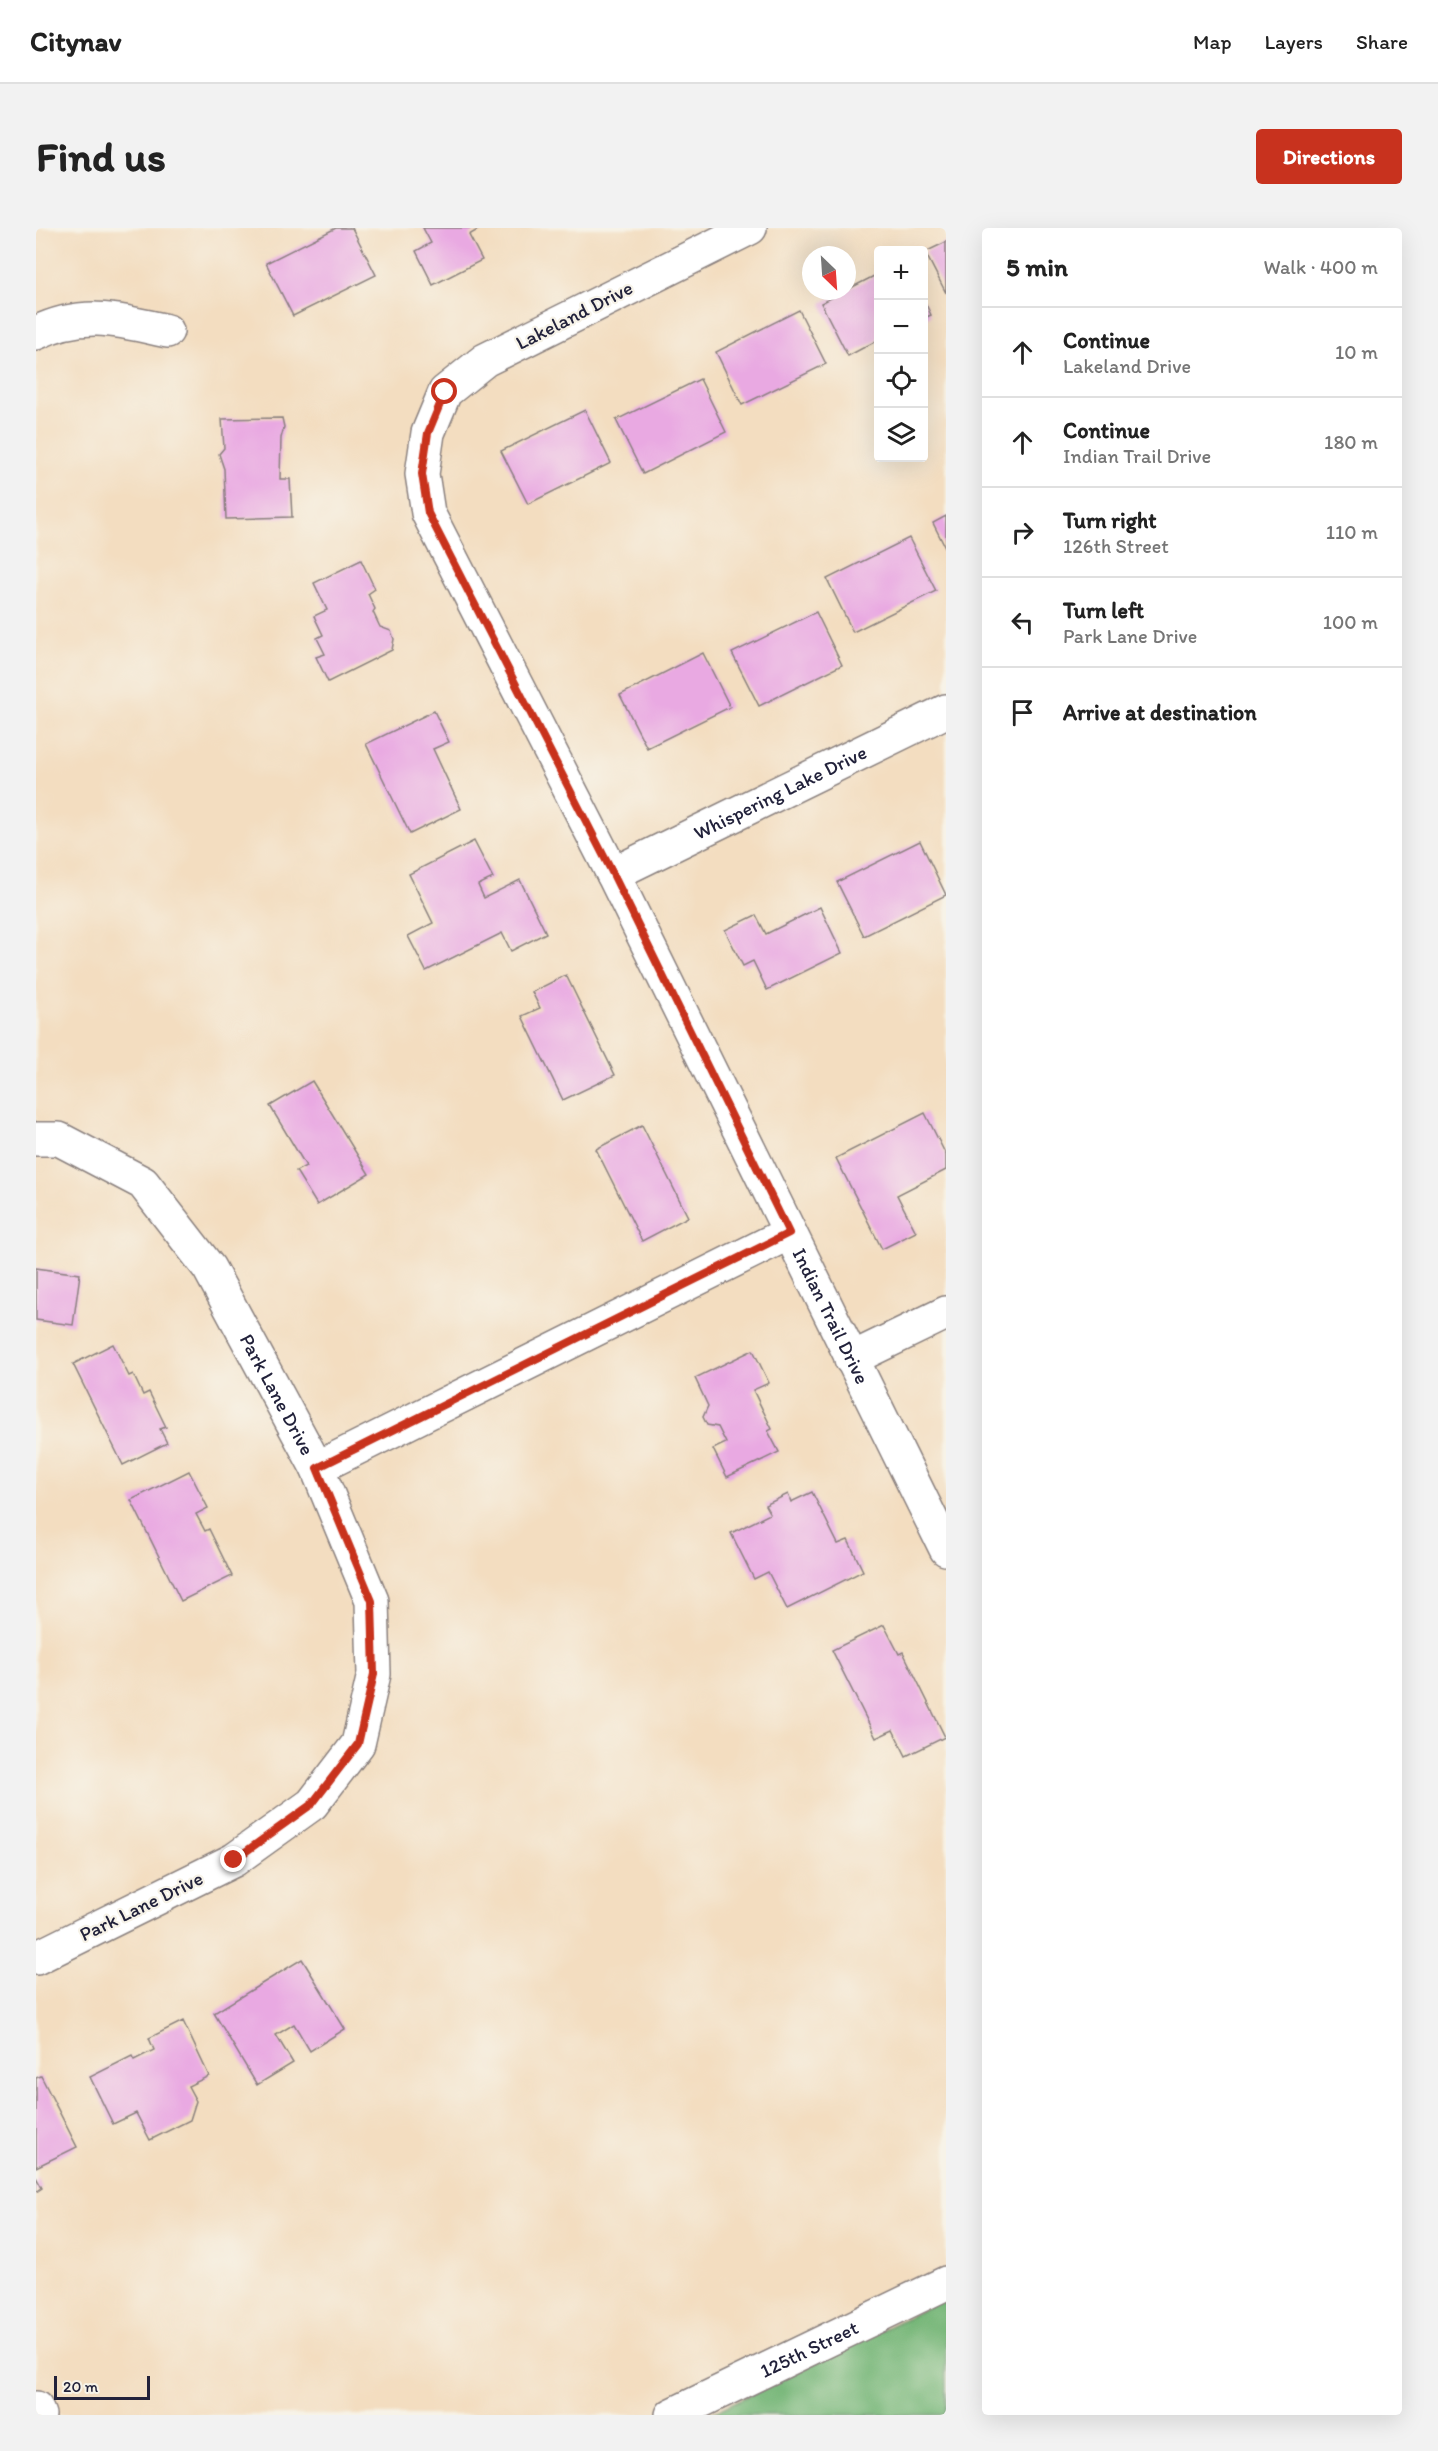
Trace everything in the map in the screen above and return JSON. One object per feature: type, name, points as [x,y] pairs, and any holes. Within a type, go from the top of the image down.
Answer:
[{"type":"street","name":"Lakeland Drive","points":[[428,433],[445,392],[484,360],[750,228]]},
{"type":"street","points":[[36,333],[54,324],[107,317],[166,331]]},
{"type":"street","name":"Indian Trail Drive","points":[[428,433],[422,474],[428,513],[613,874],[946,1550]]},
{"type":"street","name":"Whispering Lake Drive","points":[[613,874],[946,711]]},
{"type":"street","name":"Park Lane Drive","points":[[36,1139],[59,1139],[143,1183],[209,1268],[317,1468],[372,1601],[374,1674],[358,1744],[312,1804],[234,1860],[36,1958]]},
{"type":"street","points":[[317,1468],[789,1233]]},
{"type":"street","points":[[851,1359],[946,1313]]},
{"type":"street","name":"125th Street","points":[[672,2415],[946,2283]]},
{"type":"street","points":[[36,2408],[39,2415]]},
{"type":"green space","points":[[946,2298],[946,2415],[708,2415]]},
{"type":"building","points":[[336,228],[352,228],[376,275],[293,316],[266,263]]},
{"type":"building","points":[[423,228],[481,228],[469,235],[482,260],[433,285],[416,251],[431,243]]},
{"type":"building","points":[[946,242],[946,293],[928,258],[928,251]]},
{"type":"building","points":[[874,276],[874,342],[848,356],[821,303],[827,300],[856,300],[856,285]]},
{"type":"building","points":[[799,310],[826,364],[742,405],[716,352]]},
{"type":"building","points":[[700,379],[726,432],[643,474],[616,420]]},
{"type":"building","points":[[585,410],[611,463],[528,504],[501,451]]},
{"type":"building","points":[[282,418],[284,427],[281,438],[280,479],[290,479],[292,517],[226,519],[224,469],[219,454],[224,448],[222,419]]},
{"type":"building","points":[[946,516],[946,549],[933,523]]},
{"type":"building","points":[[909,538],[936,591],[853,632],[827,579]]},
{"type":"building","points":[[361,560],[375,589],[368,594],[375,609],[373,612],[380,627],[391,631],[394,639],[392,650],[328,682],[316,657],[325,654],[317,638],[323,635],[314,616],[327,610],[314,583]]},
{"type":"building","points":[[816,612],[842,665],[759,706],[732,653]]},
{"type":"building","points":[[703,653],[730,707],[647,748],[620,695]]},
{"type":"building","points":[[434,711],[449,742],[433,749],[461,809],[410,834],[366,744]]},
{"type":"building","points":[[474,841],[493,878],[478,885],[484,898],[520,880],[546,933],[511,951],[502,933],[426,971],[408,936],[433,923],[409,874]]},
{"type":"building","points":[[920,841],[946,895],[864,936],[837,882]]},
{"type":"building","points":[[820,907],[842,953],[767,990],[753,961],[743,966],[725,930],[756,915],[766,934]]},
{"type":"building","points":[[566,975],[615,1075],[563,1100],[522,1016],[540,1008],[532,992]]},
{"type":"building","points":[[312,1081],[369,1174],[317,1205],[296,1171],[306,1166],[270,1106]]},
{"type":"building","points":[[925,1113],[946,1155],[946,1170],[897,1195],[916,1232],[882,1249],[836,1158]]},
{"type":"building","points":[[642,1125],[688,1217],[642,1241],[596,1149]]},
{"type":"building","points":[[36,1268],[80,1274],[73,1325],[36,1320]]},
{"type":"building","points":[[113,1344],[129,1376],[133,1374],[143,1395],[149,1392],[166,1427],[160,1429],[167,1443],[123,1465],[73,1364]]},
{"type":"building","points":[[753,1350],[769,1383],[753,1390],[772,1429],[768,1431],[779,1452],[727,1477],[713,1449],[726,1443],[718,1427],[707,1425],[703,1417],[708,1406],[695,1378]]},
{"type":"building","points":[[189,1471],[208,1508],[196,1514],[205,1531],[209,1529],[232,1576],[181,1601],[131,1500]]},
{"type":"building","points":[[812,1492],[838,1544],[848,1540],[863,1571],[787,1609],[768,1572],[754,1579],[731,1533],[770,1514],[765,1505],[788,1494],[791,1502]]},
{"type":"building","points":[[884,1625],[899,1654],[903,1652],[945,1737],[906,1756],[893,1730],[876,1738],[832,1650]]},
{"type":"building","points":[[302,1959],[345,2029],[310,2051],[294,2024],[276,2035],[293,2063],[257,2085],[214,2013]]},
{"type":"building","points":[[183,2021],[209,2076],[188,2086],[196,2101],[190,2120],[150,2140],[136,2113],[113,2124],[90,2077],[132,2056],[134,2060],[154,2050],[149,2038]]},
{"type":"building","points":[[41,2076],[77,2147],[36,2167],[36,2078]]},
{"type":"building","points":[[36,2177],[42,2188],[36,2192]]},
{"type":"route","points":[[234,1860],[312,1804],[358,1744],[374,1674],[372,1601],[317,1468],[789,1233],[613,874],[428,513],[422,474],[428,433],[445,392]]}]
